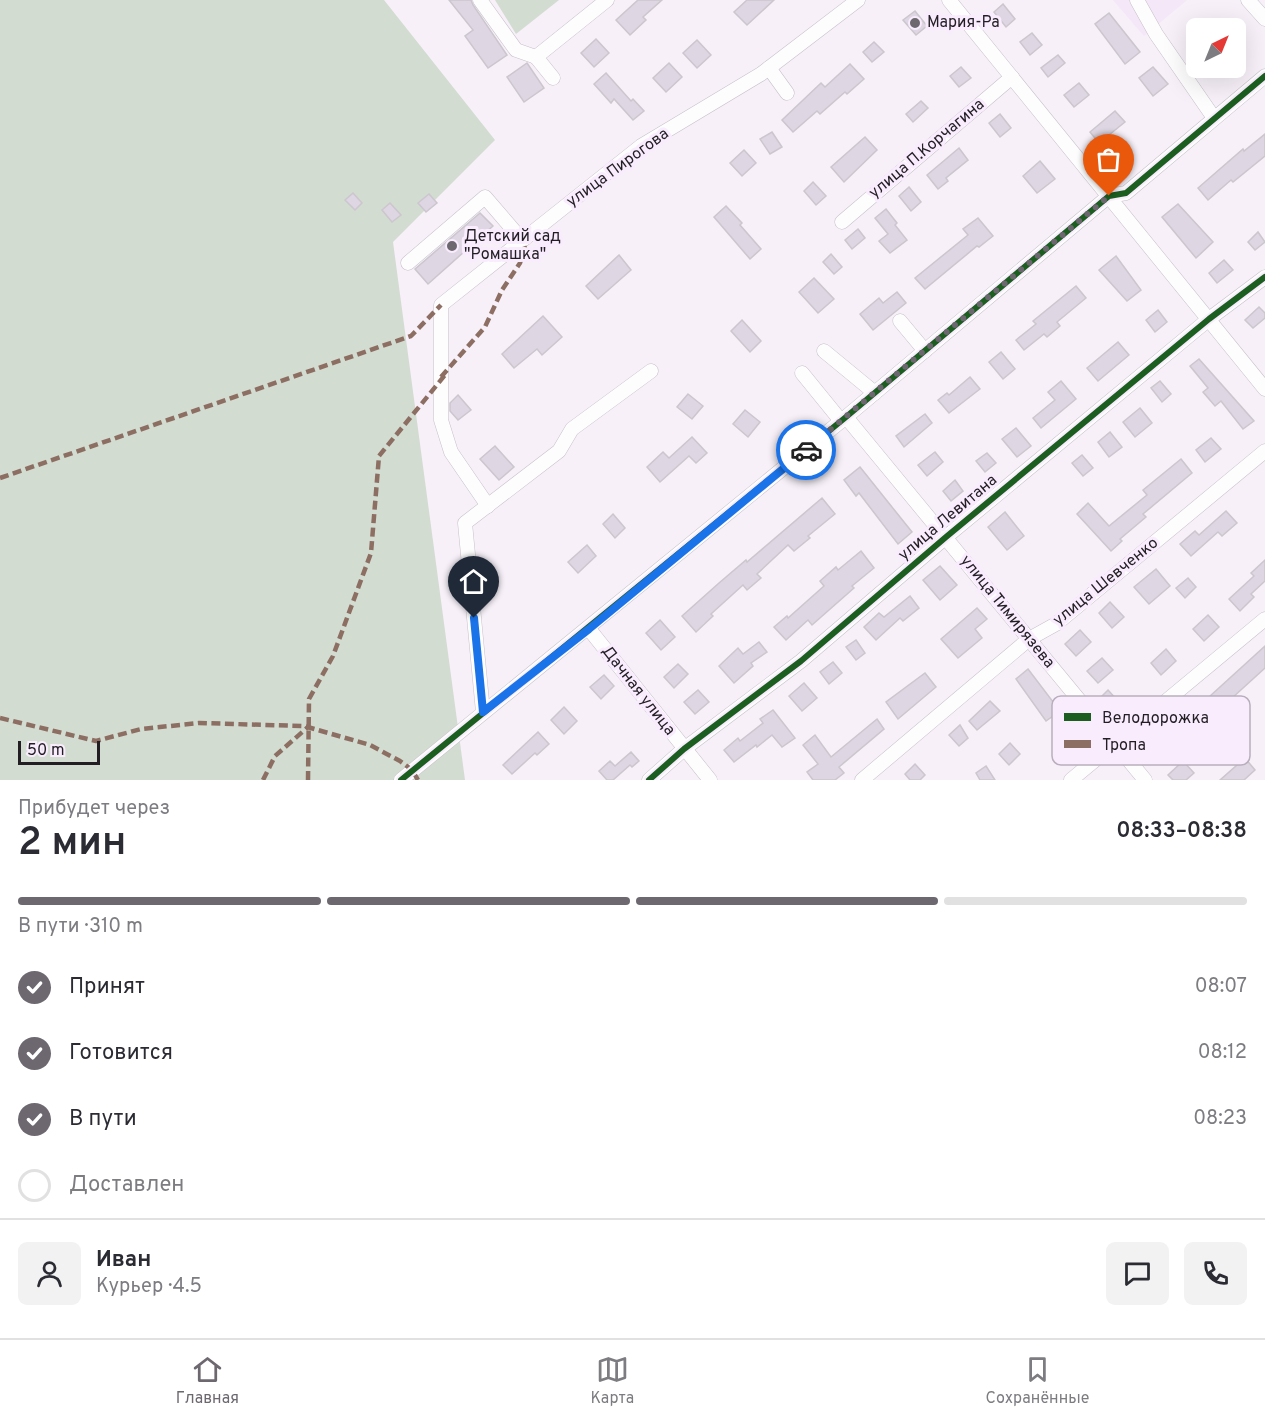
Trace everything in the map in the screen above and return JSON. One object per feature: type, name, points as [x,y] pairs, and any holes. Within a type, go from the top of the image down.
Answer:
[{"type":"street","points":[[480,0],[516,50],[536,57],[553,78]]},
{"type":"street","points":[[536,57],[607,0]]},
{"type":"street","name":"улица Пирогова","points":[[488,506],[451,452],[441,420],[441,305],[641,147],[769,68],[858,0]]},
{"type":"street","points":[[949,0],[1265,389]]},
{"type":"street","points":[[1137,0],[1156,34],[1214,118]]},
{"type":"street","points":[[1248,0],[1265,19]]},
{"type":"street","points":[[769,68],[787,93]]},
{"type":"street","points":[[401,780],[844,419],[1109,196],[1126,193],[1265,76]]},
{"type":"street","name":"улица П.Корчагина","points":[[842,222],[1012,77]]},
{"type":"street","points":[[408,262],[485,197],[522,240]]},
{"type":"street","name":"улица Левитана","points":[[649,780],[684,749],[801,661],[946,537],[1209,319],[1265,277]]},
{"type":"street","points":[[900,321],[925,351]]},
{"type":"street","points":[[824,351],[875,393]]},
{"type":"street","points":[[483,712],[465,523],[559,451],[572,429],[651,371]]},
{"type":"street","name":"улица Тимирязева","points":[[802,373],[946,537],[1076,696]]},
{"type":"street","name":"улица Шевченко","points":[[862,780],[1029,639],[1056,624],[1265,451]]},
{"type":"street","points":[[1172,696],[1265,619]]},
{"type":"street","name":"Дачная улица","points":[[589,629],[710,780]]},
{"type":"street","points":[[1071,780],[1089,765]]},
{"type":"street","name":"улица Тимирязева","points":[[1133,765],[1145,780]]},
{"type":"shaded area","points":[[0,0],[384,0],[495,140],[393,242],[465,780],[0,780]]},
{"type":"shaded area","points":[[495,0],[559,0],[516,34]]},
{"type":"shaded area","points":[[1113,0],[1187,0],[1144,36]]},
{"type":"building","points":[[449,0],[471,0],[507,55],[488,68],[465,36],[473,30]]},
{"type":"building","points":[[638,0],[662,0],[643,17],[646,20],[630,35],[616,20]]},
{"type":"building","points":[[747,0],[774,0],[747,25],[734,12]]},
{"type":"building","points":[[1003,4],[1015,19],[1006,27],[994,12]]},
{"type":"building","name":"Мария-Ра","points":[[915,11],[927,26],[916,35],[903,20]]},
{"type":"building","points":[[1109,13],[1140,52],[1125,64],[1095,24]]},
{"type":"building","points":[[1032,33],[1042,45],[1030,55],[1020,42]]},
{"type":"building","points":[[596,39],[609,53],[594,67],[581,53]]},
{"type":"building","points":[[697,40],[711,55],[697,68],[683,53]]},
{"type":"building","points":[[874,42],[884,52],[872,62],[863,52]]},
{"type":"building","points":[[1058,55],[1065,63],[1048,77],[1041,68]]},
{"type":"building","points":[[527,63],[544,88],[524,102],[507,77]]},
{"type":"building","points":[[669,63],[682,77],[666,92],[653,78]]},
{"type":"building","points":[[850,64],[864,79],[820,114],[817,111],[793,132],[782,120],[821,83],[825,87]]},
{"type":"building","points":[[961,67],[971,78],[959,87],[950,76]]},
{"type":"building","points":[[1153,67],[1168,84],[1153,96],[1139,78]]},
{"type":"building","points":[[606,73],[631,101],[633,99],[644,111],[633,120],[614,99],[611,103],[594,84]]},
{"type":"building","points":[[1079,83],[1089,95],[1074,107],[1064,95]]},
{"type":"building","points":[[921,101],[928,108],[913,122],[906,114]]},
{"type":"building","points":[[1115,111],[1125,122],[1099,143],[1090,132]]},
{"type":"building","points":[[1000,114],[1011,128],[1000,137],[989,123]]},
{"type":"building","points":[[772,132],[782,147],[770,154],[760,139]]},
{"type":"building","points":[[1265,134],[1265,156],[1208,200],[1198,188],[1243,149],[1244,151]]},
{"type":"building","points":[[865,137],[877,150],[844,182],[831,167]]},
{"type":"building","points":[[959,148],[968,160],[946,178],[948,181],[938,189],[927,175]]},
{"type":"building","points":[[744,150],[756,163],[742,176],[730,163]]},
{"type":"building","points":[[1040,161],[1055,179],[1037,193],[1023,176]]},
{"type":"building","points":[[813,182],[826,196],[816,205],[804,191]]},
{"type":"building","points":[[909,187],[921,202],[911,211],[899,196]]},
{"type":"building","points":[[353,193],[362,203],[355,210],[345,200]]},
{"type":"building","points":[[429,194],[437,203],[426,212],[418,203]]},
{"type":"building","points":[[390,203],[401,215],[392,222],[382,210]]},
{"type":"building","points":[[1178,204],[1213,242],[1196,258],[1162,217]]},
{"type":"building","points":[[726,206],[761,249],[750,259],[714,217]]},
{"type":"building","points":[[886,209],[907,240],[890,253],[879,241],[888,234],[875,218]]},
{"type":"building","name":"Детский сад \"Ромашка\"","points":[[480,213],[493,226],[428,284],[415,269]]},
{"type":"building","points":[[978,218],[993,236],[979,247],[977,246],[925,289],[915,278],[968,235],[963,229]]},
{"type":"building","points":[[858,229],[865,238],[852,249],[845,240]]},
{"type":"building","points":[[1258,232],[1265,242],[1255,250],[1248,242]]},
{"type":"building","points":[[831,254],[842,267],[834,274],[823,262]]},
{"type":"building","points":[[619,255],[631,270],[598,299],[586,286]]},
{"type":"building","points":[[1116,256],[1141,290],[1127,301],[1099,270]]},
{"type":"building","points":[[1224,260],[1233,270],[1217,283],[1209,273]]},
{"type":"building","points":[[814,278],[834,299],[818,313],[799,292]]},
{"type":"building","points":[[1076,286],[1086,298],[1057,322],[1060,326],[1047,337],[1044,334],[1024,350],[1016,340],[1036,324],[1033,321]]},
{"type":"building","points":[[897,292],[906,303],[873,330],[860,314],[879,298],[883,303]]},
{"type":"building","points":[[1259,307],[1265,313],[1265,318],[1253,328],[1245,320]]},
{"type":"building","points":[[1158,310],[1167,322],[1155,332],[1146,320]]},
{"type":"building","points":[[543,316],[562,337],[542,355],[537,349],[514,368],[502,354]]},
{"type":"building","points":[[742,320],[761,341],[750,352],[731,331]]},
{"type":"building","points":[[1118,342],[1129,355],[1098,381],[1087,368]]},
{"type":"building","points":[[1001,352],[1015,369],[1003,379],[989,362]]},
{"type":"building","points":[[1199,359],[1254,421],[1243,429],[1221,401],[1215,406],[1203,392],[1208,388],[1190,366]]},
{"type":"building","points":[[970,377],[980,389],[949,413],[938,400],[947,393],[949,395]]},
{"type":"building","points":[[1061,381],[1076,399],[1041,428],[1033,418],[1055,400],[1048,392]]},
{"type":"building","points":[[1160,381],[1171,394],[1162,402],[1151,388]]},
{"type":"building","points":[[688,394],[703,406],[692,419],[677,407]]},
{"type":"building","points":[[458,395],[471,410],[458,420],[450,411],[450,403]]},
{"type":"building","points":[[1140,408],[1152,423],[1135,437],[1123,422]]},
{"type":"building","points":[[745,410],[760,422],[748,437],[733,424]]},
{"type":"building","points":[[925,414],[932,423],[904,447],[896,436]]},
{"type":"building","points":[[1016,428],[1031,446],[1017,457],[1002,439]]},
{"type":"building","points":[[1110,432],[1122,447],[1109,457],[1098,442]]},
{"type":"building","points":[[692,437],[707,453],[696,463],[689,456],[660,482],[647,467],[663,452],[669,458]]},
{"type":"building","points":[[1211,438],[1221,449],[1205,462],[1196,450]]},
{"type":"building","points":[[495,446],[514,467],[499,480],[480,459]]},
{"type":"building","points":[[935,452],[943,462],[927,476],[918,465]]},
{"type":"building","points":[[987,453],[996,463],[985,472],[976,461]]},
{"type":"building","points":[[1082,455],[1093,468],[1083,476],[1072,463]]},
{"type":"building","points":[[1181,459],[1192,473],[1143,514],[1146,517],[1120,539],[1122,541],[1111,551],[1077,514],[1088,503],[1109,526],[1147,495],[1143,490]]},
{"type":"building","points":[[860,467],[912,532],[898,544],[859,493],[856,496],[844,480]]},
{"type":"building","points":[[955,480],[963,491],[951,501],[943,491]]},
{"type":"building","points":[[822,498],[835,514],[794,551],[788,545],[757,574],[761,578],[747,590],[743,585],[711,614],[713,616],[696,632],[682,616]]},
{"type":"building","points":[[1226,511],[1237,523],[1222,536],[1218,532],[1191,556],[1180,544],[1195,531],[1199,535]]},
{"type":"building","points":[[1005,512],[1024,536],[1007,550],[988,527]]},
{"type":"building","points":[[613,514],[625,528],[615,538],[603,524]]},
{"type":"building","points":[[587,545],[596,556],[578,573],[568,562]]},
{"type":"building","points":[[861,551],[874,568],[812,625],[808,620],[786,640],[774,627],[787,616],[788,618],[824,586],[820,581],[836,567],[838,570]]},
{"type":"building","points":[[1265,560],[1265,581],[1251,594],[1254,597],[1240,611],[1229,599],[1254,576],[1251,573]]},
{"type":"building","points":[[940,566],[957,585],[940,600],[923,580]]},
{"type":"building","points":[[1156,569],[1170,586],[1149,604],[1134,587]]},
{"type":"building","points":[[1188,578],[1196,587],[1185,598],[1176,588]]},
{"type":"building","points":[[910,596],[919,608],[903,621],[900,618],[876,640],[864,627],[879,613],[884,617]]},
{"type":"building","points":[[1110,602],[1124,617],[1112,628],[1099,613]]},
{"type":"building","points":[[977,608],[987,619],[975,629],[982,638],[958,658],[941,639]]},
{"type":"building","points":[[1208,615],[1219,627],[1204,641],[1193,629]]},
{"type":"building","points":[[660,620],[675,637],[661,650],[646,633]]},
{"type":"building","points":[[1080,630],[1091,642],[1076,656],[1065,644]]},
{"type":"building","points":[[856,640],[865,653],[856,660],[846,647]]},
{"type":"building","points":[[759,642],[767,652],[751,663],[753,666],[734,683],[719,666],[738,648],[743,654]]},
{"type":"building","points":[[1265,646],[1265,668],[1234,696],[1210,696]]},
{"type":"building","points":[[1166,649],[1176,661],[1161,675],[1151,663]]},
{"type":"building","points":[[1102,658],[1113,670],[1098,683],[1087,671]]},
{"type":"building","points":[[833,662],[842,673],[829,684],[820,672]]},
{"type":"building","points":[[678,664],[688,674],[674,688],[664,677]]},
{"type":"building","points":[[1028,669],[1052,700],[1052,717],[1046,721],[1016,679]]},
{"type":"building","points":[[925,673],[936,687],[898,719],[886,702]]},
{"type":"building","points":[[604,675],[614,686],[601,699],[590,687]]},
{"type":"building","points":[[804,683],[817,698],[802,711],[789,696]]},
{"type":"building","points":[[698,690],[709,702],[695,714],[684,702]]},
{"type":"building","points":[[1108,690],[1113,696],[1102,696]]},
{"type":"building","points":[[990,701],[1000,711],[977,730],[969,721]]},
{"type":"building","points":[[564,707],[577,721],[564,734],[551,720]]},
{"type":"building","points":[[773,710],[795,738],[782,747],[772,735],[734,762],[724,750],[738,738],[740,741],[763,723],[760,719]]},
{"type":"building","points":[[877,719],[884,729],[839,767],[844,773],[835,780],[813,780],[807,772],[818,764],[803,745],[815,735],[831,757]]},
{"type":"building","points":[[960,725],[968,738],[959,746],[949,735]]},
{"type":"building","points":[[538,732],[549,744],[537,755],[535,753],[512,774],[503,765]]},
{"type":"building","points":[[1010,743],[1020,754],[1009,765],[999,754]]},
{"type":"building","points":[[631,752],[639,761],[632,767],[630,765],[613,780],[607,780],[599,771],[610,761],[615,766]]},
{"type":"building","points":[[915,764],[925,775],[920,780],[910,780],[905,774]]},
{"type":"building","points":[[1250,764],[1255,770],[1244,780],[1220,780],[1237,765]]},
{"type":"building","points":[[1179,765],[1187,765],[1194,773],[1186,780],[1173,780],[1168,775]]},
{"type":"building","points":[[986,766],[995,780],[980,780],[976,773]]},
{"type":"marked path","points":[[441,377],[485,327],[502,290],[520,263],[525,248],[522,240]]},
{"type":"marked path","points":[[0,478],[411,336],[441,305]]},
{"type":"marked path","points":[[308,780],[309,699],[333,656],[371,553],[379,456],[445,375]]},
{"type":"marked path","points":[[0,718],[96,741],[141,729],[199,723],[304,726],[370,745],[400,761],[412,770],[418,780]]},
{"type":"marked path","points":[[263,780],[275,756],[308,727]]},
{"type":"cycle path","points":[[401,780],[846,417],[1109,196],[1126,193],[1265,76]]},
{"type":"cycle path","points":[[649,780],[684,749],[801,661],[946,537],[1209,319],[1265,277]]},
{"type":"way so far","points":[[806,450],[1109,196]]},
{"type":"place","name":"Мария-Ра","points":[[915,23]]},
{"type":"place","name":"Детский сад \"Ромашка\"","points":[[452,246]]},
{"type":"route","points":[[474,618],[483,712],[589,629],[806,450]]}]
